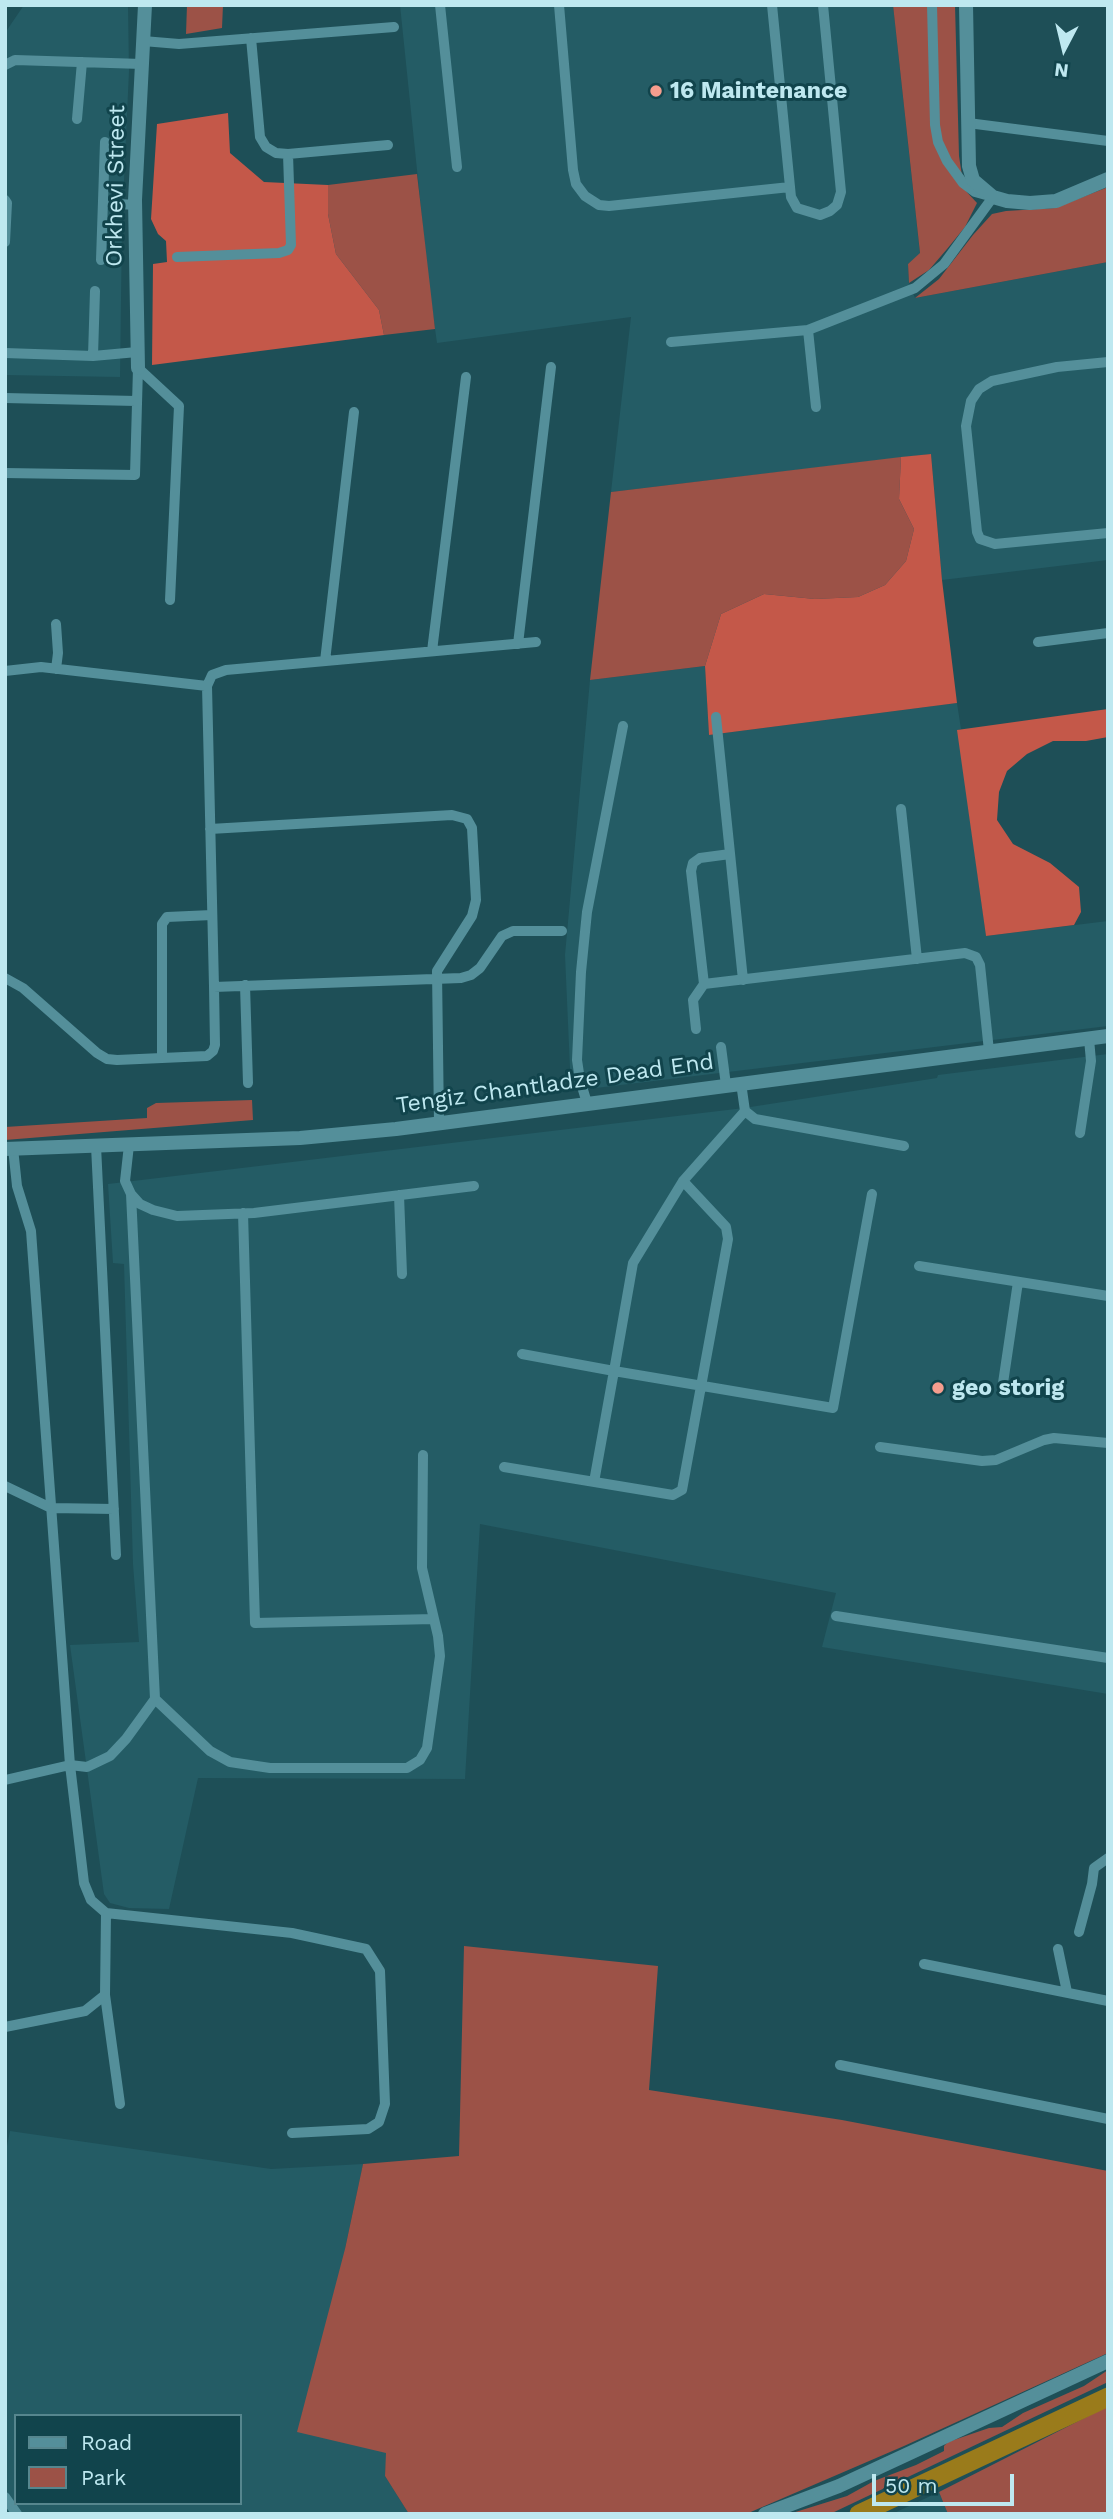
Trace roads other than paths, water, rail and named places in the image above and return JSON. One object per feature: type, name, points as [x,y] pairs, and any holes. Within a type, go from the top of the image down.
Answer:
[{"type":"street","name":"Orkhevi Street","points":[[138,368],[135,205],[145,5]]},
{"type":"street","points":[[966,5],[969,166],[973,180],[993,197],[1030,203],[1056,201],[1108,179]]},
{"type":"street","name":"Tengiz Chantladze Dead End","points":[[9,1149],[300,1138],[439,1123],[1108,1037]]},
{"type":"street","points":[[765,2514],[839,2486],[1108,2361]]},
{"type":"lane","points":[[440,5],[457,167]]},
{"type":"lane","points":[[559,5],[573,170],[576,184],[584,196],[599,205],[609,206],[790,187]]},
{"type":"lane","points":[[772,5],[791,197],[797,208],[820,215],[837,205],[841,192],[823,5]]},
{"type":"lane","points":[[671,342],[808,330],[925,283],[944,264],[993,197],[975,192],[963,183],[938,142],[934,125],[932,5]]},
{"type":"lane","points":[[143,41],[165,44],[394,27]]},
{"type":"lane","points":[[251,38],[260,137],[266,147],[276,153],[288,154],[388,145]]},
{"type":"lane","points":[[5,65],[15,60],[142,64]]},
{"type":"lane","points":[[77,119],[82,62]]},
{"type":"lane","points":[[968,123],[1108,141]]},
{"type":"lane","points":[[102,260],[105,142]]},
{"type":"lane","points":[[177,257],[279,253],[288,250],[291,245],[288,154]]},
{"type":"lane","points":[[5,200],[8,203],[5,242]]},
{"type":"lane","points":[[104,203],[135,205]]},
{"type":"lane","points":[[93,356],[95,291]]},
{"type":"lane","points":[[808,330],[816,407]]},
{"type":"lane","points":[[5,353],[93,356],[137,352]]},
{"type":"lane","points":[[1108,362],[1057,367],[992,381],[979,389],[971,401],[966,426],[977,532],[981,539],[995,544],[1108,533]]},
{"type":"lane","points":[[519,644],[551,367]]},
{"type":"lane","points":[[5,472],[135,475],[138,368]]},
{"type":"lane","points":[[138,368],[179,406],[170,600]]},
{"type":"lane","points":[[432,651],[466,377]]},
{"type":"lane","points":[[5,398],[136,401]]},
{"type":"lane","points":[[325,661],[354,412]]},
{"type":"lane","points":[[55,624],[58,653],[56,669]]},
{"type":"lane","points":[[1038,642],[1108,634]]},
{"type":"lane","points":[[5,978],[23,988],[107,1059],[207,1056],[215,1045],[207,686],[212,675],[226,670],[536,642]]},
{"type":"lane","points":[[5,671],[31,667],[207,686]]},
{"type":"lane","points":[[716,717],[743,980]]},
{"type":"lane","points":[[587,1103],[577,1060],[581,972],[587,912],[623,726]]},
{"type":"lane","points":[[901,809],[916,959]]},
{"type":"lane","points":[[210,829],[452,815],[467,819],[472,828],[476,900],[472,916],[437,971],[439,1123]]},
{"type":"lane","points":[[696,1029],[693,1000],[704,984],[691,870],[700,858],[730,854]]},
{"type":"lane","points":[[162,1058],[162,924],[167,918],[212,915]]},
{"type":"lane","points":[[214,987],[461,978],[480,968],[502,936],[513,932],[562,931]]},
{"type":"lane","points":[[704,984],[965,953],[976,957],[980,965],[989,1051]]},
{"type":"lane","points":[[245,985],[248,1083]]},
{"type":"lane","points":[[1080,1133],[1091,1061],[1089,1039]]},
{"type":"lane","points":[[722,1047],[726,1085]]},
{"type":"lane","points":[[594,1482],[633,1263],[683,1181],[744,1111],[741,1083]]},
{"type":"lane","points":[[744,1111],[755,1119],[904,1146]]},
{"type":"lane","points":[[129,1145],[125,1181],[131,1194],[140,1204],[177,1216],[243,1213],[474,1186]]},
{"type":"lane","points":[[96,1146],[116,1556]]},
{"type":"lane","points":[[9,1149],[16,1186],[32,1231],[70,1765],[85,1883],[91,1899],[106,1913],[292,1933],[366,1950],[380,1971],[385,2104],[379,2122],[368,2129],[292,2133]]},
{"type":"lane","points":[[504,1467],[673,1495],[682,1490],[728,1239],[726,1227],[683,1181]]},
{"type":"lane","points":[[5,1780],[70,1765],[87,1767],[110,1756],[155,1699],[131,1194]]},
{"type":"lane","points":[[522,1354],[833,1408],[872,1194]]},
{"type":"lane","points":[[399,1195],[402,1275]]},
{"type":"lane","points":[[243,1213],[255,1623],[434,1619]]},
{"type":"lane","points":[[919,1266],[1108,1296]]},
{"type":"lane","points":[[1003,1383],[1018,1282]]},
{"type":"lane","points":[[880,1447],[982,1461],[996,1460],[1054,1438],[1108,1443]]},
{"type":"lane","points":[[155,1699],[210,1751],[230,1762],[270,1768],[407,1768],[420,1760],[427,1748],[440,1656],[422,1568],[423,1455]]},
{"type":"lane","points":[[5,1486],[51,1508],[114,1509]]},
{"type":"lane","points":[[836,1616],[1108,1658]]},
{"type":"lane","points":[[1079,1932],[1094,1868],[1108,1858]]},
{"type":"lane","points":[[106,1913],[105,1995],[120,2104]]},
{"type":"lane","points":[[1058,1950],[1067,1992]]},
{"type":"lane","points":[[924,1964],[1108,2001]]},
{"type":"lane","points":[[5,2027],[85,2011],[105,1995]]},
{"type":"lane","points":[[841,2066],[1108,2119]]},
{"type":"lane","points":[[5,2497],[17,2514]]},
{"type":"waterway","points":[[859,2514],[1108,2397]]},
{"type":"place","name":"16 Maintenance","points":[[656,91]]},
{"type":"place","name":"geo storig","points":[[938,1388]]}]
